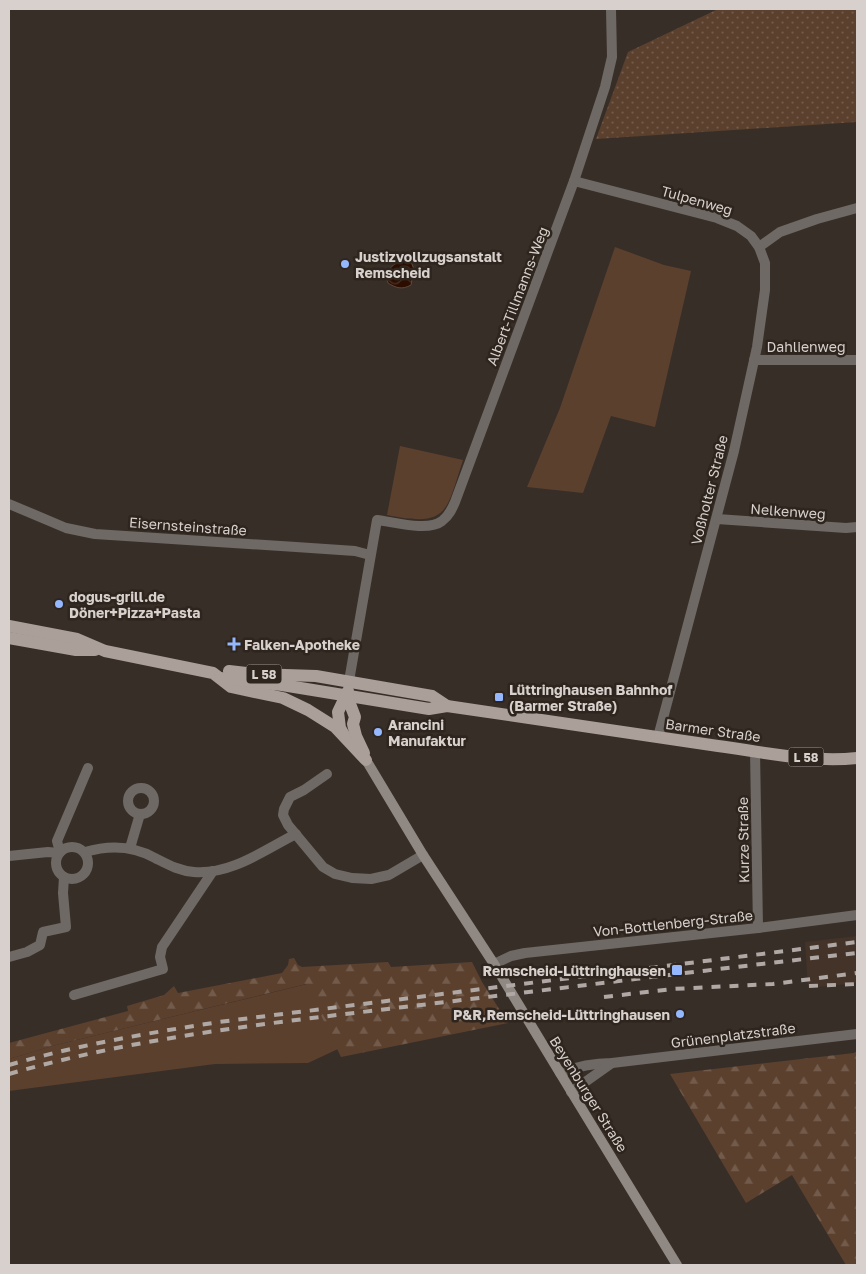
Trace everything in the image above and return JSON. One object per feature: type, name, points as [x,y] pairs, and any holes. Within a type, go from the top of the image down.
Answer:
[{"type":"main road","name":"Barmer Straße","points":[[9,626],[77,639],[105,651],[216,676],[429,709],[447,706],[806,758],[844,760],[857,758]]},
{"type":"main road","name":"Barmer Straße","points":[[9,638],[76,650],[105,651]]},
{"type":"main road","name":"Barmer Straße","points":[[216,676],[222,670],[254,674],[316,676],[432,696],[447,706]]},
{"type":"main road","points":[[216,676],[230,687],[283,698],[302,706],[335,727],[366,760]]},
{"type":"main road","points":[[345,738],[340,728],[338,712],[347,696],[349,681]]},
{"type":"main road","points":[[347,696],[355,717],[353,724],[356,736],[366,760]]},
{"type":"main road","name":"Beyenburger Straße","points":[[366,760],[423,855],[494,964],[676,1265]]},
{"type":"street","name":"Albert-Tillmanns-Weg","points":[[370,554],[377,520],[429,526],[441,522],[449,514],[455,502],[574,181],[610,68],[613,42],[611,9]]},
{"type":"street","name":"Tulpenweg","points":[[574,181],[717,218],[737,226],[751,236],[760,247]]},
{"type":"street","points":[[760,247],[780,232],[857,208]]},
{"type":"street","name":"Voßholter Straße","points":[[658,738],[717,519],[754,360],[766,280],[765,263],[760,247]]},
{"type":"street","name":"Dahlienweg","points":[[754,360],[857,360]]},
{"type":"street","name":"Eisernsteinstraße","points":[[9,504],[66,528],[95,534],[355,551],[370,554]]},
{"type":"street","name":"Nelkenweg","points":[[717,519],[857,528]]},
{"type":"street","points":[[349,681],[370,554]]},
{"type":"street","name":"Kurze Straße","points":[[755,751],[758,928]]},
{"type":"street","points":[[9,957],[27,952],[40,945],[43,932],[66,927],[63,893],[64,877],[56,866],[59,853],[57,841],[88,768]]},
{"type":"street","points":[[328,774],[290,797],[284,809],[288,825],[323,867],[336,874],[352,878],[371,879],[390,874],[423,855]]},
{"type":"street","points":[[130,848],[140,814]]},
{"type":"street","points":[[84,852],[112,847],[130,848],[185,871],[213,871],[238,865],[296,834]]},
{"type":"street","points":[[9,855],[59,853],[66,847],[74,846],[84,852],[89,863],[85,873],[75,879],[64,877]]},
{"type":"street","points":[[74,995],[163,969],[160,957],[162,947],[213,871]]},
{"type":"street","name":"Von-Bottlenberg-Straße","points":[[494,964],[511,956],[525,953],[758,928],[857,915]]},
{"type":"street","name":"Grünenplatzstraße","points":[[560,1073],[587,1064],[612,1064],[857,1034]]},
{"type":"street","name":"Grünenplatzstraße","points":[[571,1092],[612,1064]]},
{"type":"shaded area","points":[[857,936],[857,983],[808,988],[805,942]]},
{"type":"green space","points":[[718,9],[857,9],[857,122],[596,139],[628,52]]},
{"type":"green space","points":[[615,247],[664,265],[691,271],[655,427],[611,416],[583,493],[527,487],[560,408]]},
{"type":"green space","points":[[400,446],[463,460],[448,503],[442,512],[434,517],[423,519],[387,515]]},
{"type":"green space","points":[[294,958],[298,965],[302,967],[388,962],[391,967],[472,962],[482,982],[508,1023],[341,1057],[306,984],[56,1045],[9,1059],[9,1043],[128,1011],[127,1006],[164,995],[174,986],[178,993],[282,973],[288,965],[289,959]]},
{"type":"green space","points":[[307,984],[338,1049],[308,1063],[215,1064],[9,1091],[9,1059],[56,1045]]},
{"type":"green space","points":[[857,1051],[857,1265],[846,1265],[792,1175],[746,1203],[670,1074],[854,1053]]},
{"type":"water","points":[[408,260],[414,269],[411,285],[399,288],[388,283],[387,274],[389,270],[395,264]]},
{"type":"railway","points":[[9,1065],[113,1040],[219,1022],[857,942]]},
{"type":"railway","points":[[9,1074],[106,1050],[254,1025],[857,953]]},
{"type":"railway","points":[[604,997],[672,989],[773,984],[857,973]]},
{"type":"railway","points":[[809,986],[857,984]]},
{"type":"place","name":"Justizvollzugsanstalt Remscheid","points":[[345,264]]},
{"type":"place","name":"dogus-grill.de Döner+Pizza+Pasta","points":[[59,604]]},
{"type":"place","name":"Falken-Apotheke","points":[[234,644]]},
{"type":"place","name":"Lüttringhausen Bahnhof (Barmer Straße)","points":[[499,697]]},
{"type":"place","name":"Arancini Manufaktur","points":[[378,732]]},
{"type":"place","name":"Remscheid-Lüttringhausen","points":[[677,970]]},
{"type":"place","name":"P&R,Remscheid-Lüttringhausen","points":[[680,1014]]}]
